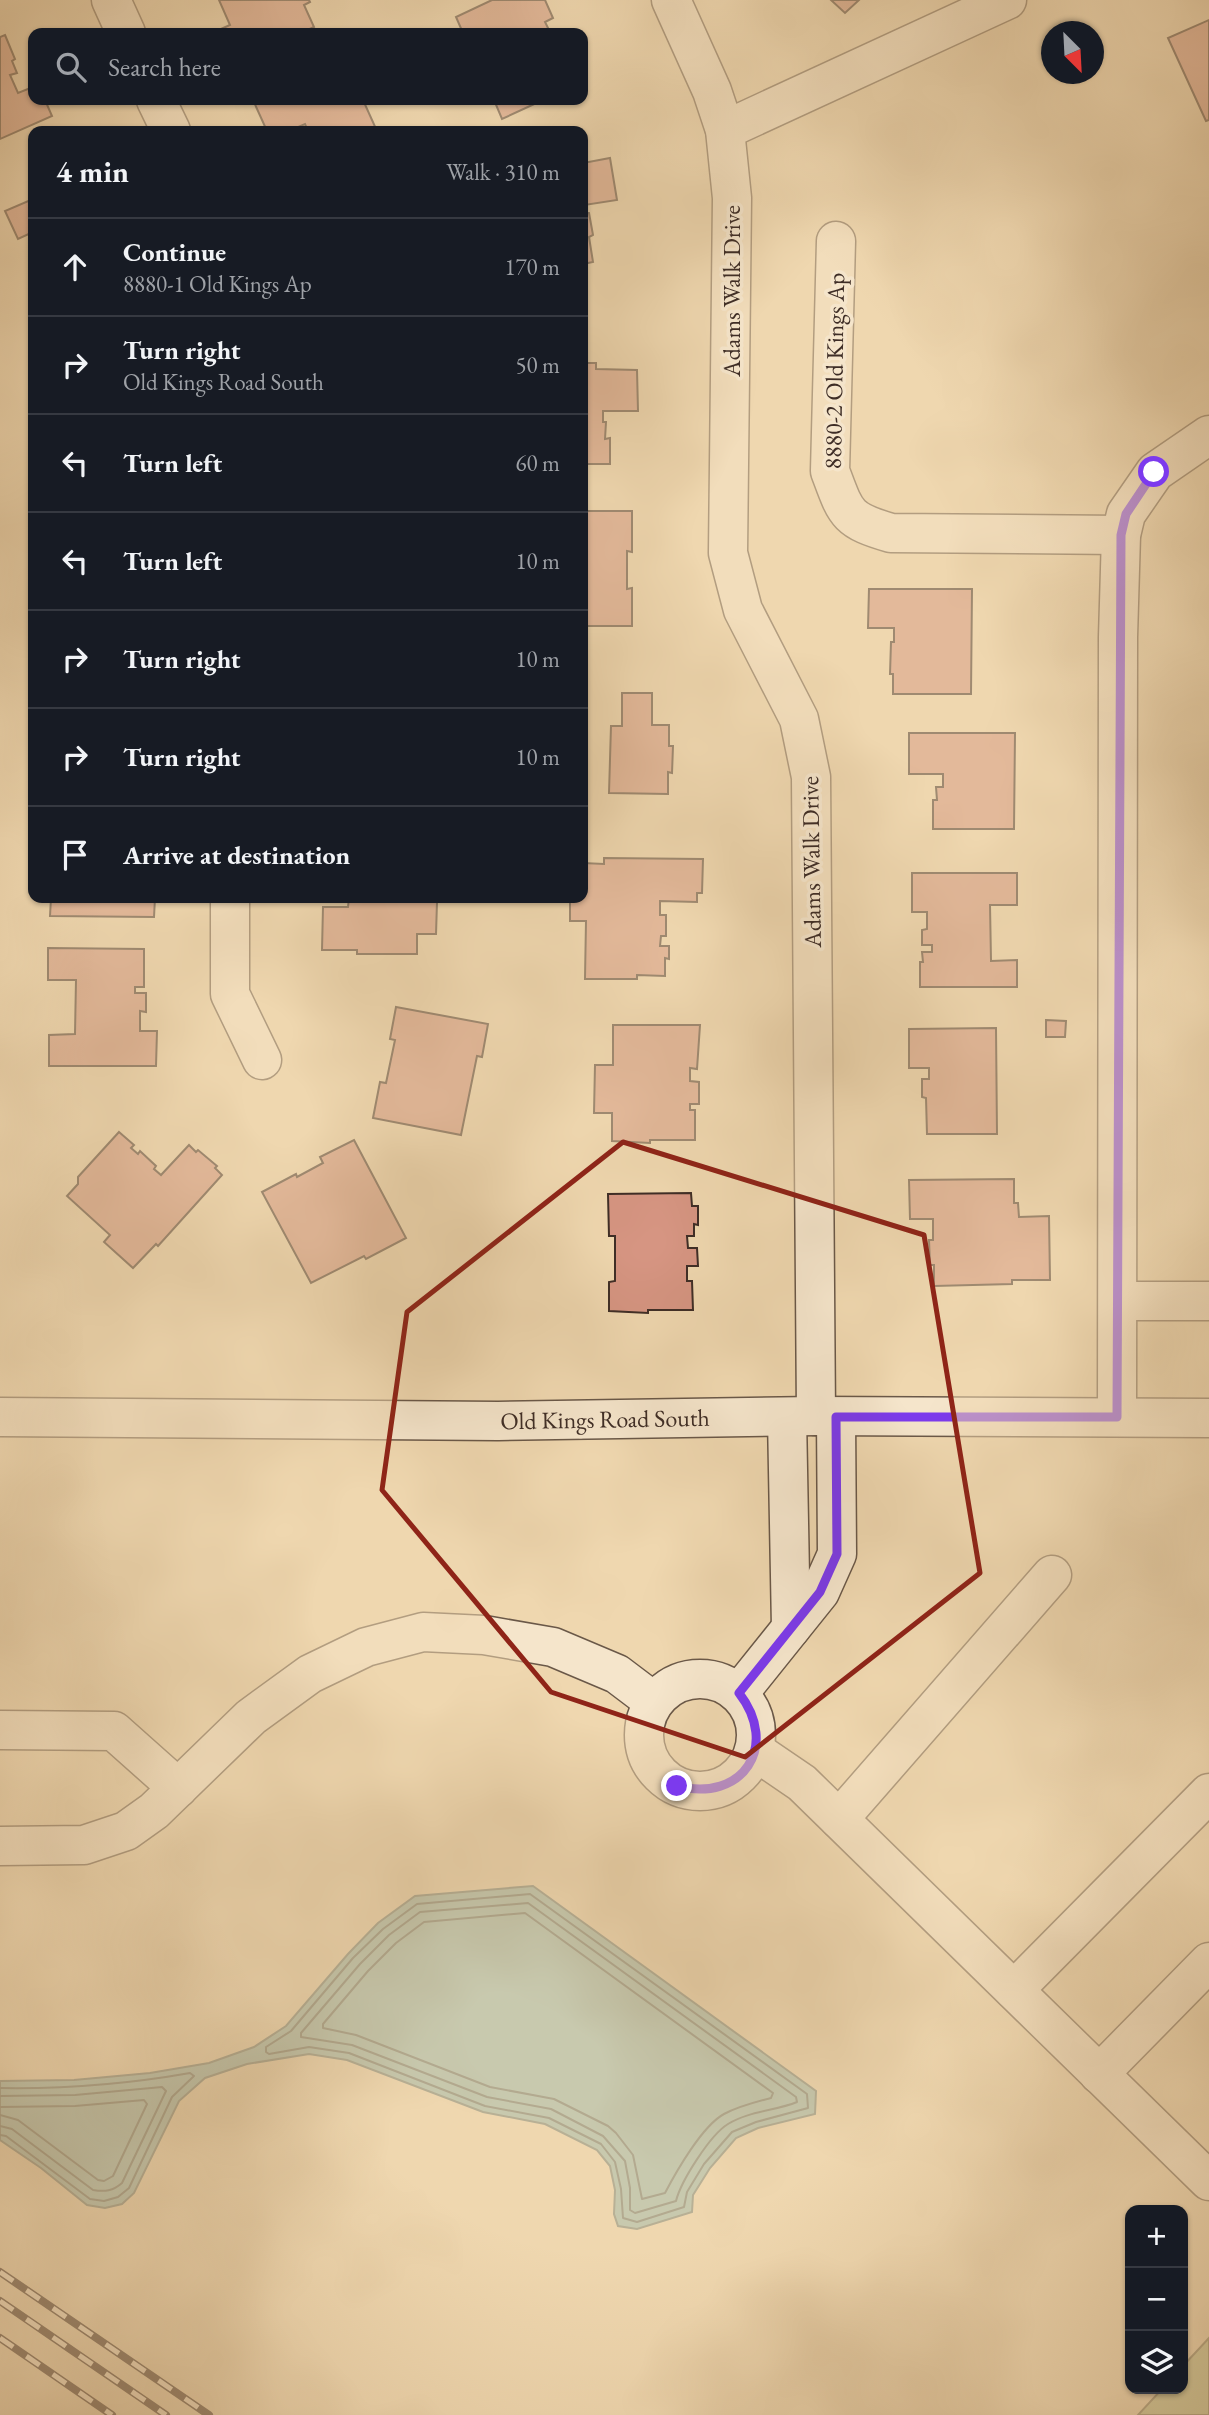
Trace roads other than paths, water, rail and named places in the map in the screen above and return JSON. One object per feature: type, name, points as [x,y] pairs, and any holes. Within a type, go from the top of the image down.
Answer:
[{"type":"street","points":[[111,0],[124,28]]},
{"type":"street","name":"Adams Walk Drive","points":[[671,0],[712,91],[725,130],[732,198],[728,553],[743,610],[799,719],[811,777],[813,1417],[791,1628],[739,1693]]},
{"type":"street","points":[[725,130],[1007,0]]},
{"type":"street","points":[[158,105],[169,126]]},
{"type":"street","name":"8880-2 Old Kings Ap","points":[[836,241],[830,471],[843,506],[860,524],[891,533],[1121,535]]},
{"type":"street","points":[[1117,1417],[1118,637],[1121,535],[1126,514],[1154,472],[1209,435]]},
{"type":"street","points":[[230,903],[230,994],[262,1060]]},
{"type":"street","points":[[1119,1301],[1209,1301]]},
{"type":"street","name":"Old Kings Road South","points":[[0,1416],[485,1420],[1209,1418]]},
{"type":"street","points":[[839,1819],[1052,1575]]},
{"type":"street","points":[[0,1846],[84,1845],[126,1831],[154,1811],[251,1717],[310,1674],[366,1647],[424,1632],[484,1635],[553,1647],[617,1674],[654,1702]]},
{"type":"street","points":[[703,1678],[722,1682],[739,1693],[751,1709],[757,1732],[755,1751],[746,1769],[732,1782],[716,1789],[696,1791],[677,1786],[661,1776],[649,1760],[644,1740],[646,1720],[654,1702],[668,1688],[686,1680],[703,1678]]},
{"type":"street","points":[[0,1730],[114,1731],[178,1788]]},
{"type":"street","points":[[755,1751],[802,1783],[1209,2181]]},
{"type":"street","points":[[1014,1990],[1209,1793]]},
{"type":"street","points":[[1100,2074],[1209,1962]]},
{"type":"water","points":[[533,1886],[816,2091],[815,2114],[758,2128],[736,2138],[710,2168],[693,2195],[692,2212],[637,2229],[618,2226],[614,2214],[615,2190],[610,2166],[597,2150],[545,2124],[483,2112],[347,2060],[309,2054],[247,2064],[205,2078],[179,2101],[134,2193],[122,2204],[105,2208],[87,2205],[41,2168],[0,2140],[0,2081],[74,2080],[150,2073],[209,2063],[254,2047],[286,2026],[378,1923],[415,1896]]},
{"type":"railway","points":[[0,2272],[209,2415]]},
{"type":"railway","points":[[0,2301],[166,2415]]},
{"type":"railway","points":[[0,2338],[112,2415]]}]
